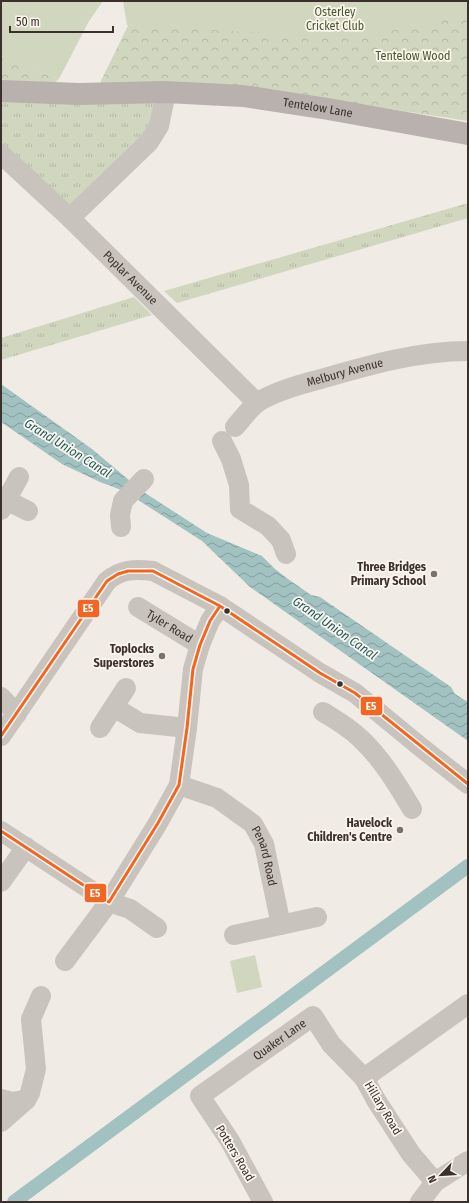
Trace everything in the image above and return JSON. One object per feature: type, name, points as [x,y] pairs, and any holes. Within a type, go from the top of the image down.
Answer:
[{"type":"main road","name":"Tentelow Lane","points":[[1,91],[79,94],[166,92],[243,96],[328,109],[468,134]]},
{"type":"street","points":[[70,218],[149,142],[159,126],[166,92]]},
{"type":"street","name":"Poplar Avenue","points":[[1,154],[70,218],[257,403]]},
{"type":"street","name":"Melbury Avenue","points":[[235,427],[257,403],[293,387],[356,368],[408,356],[452,351],[468,351]]},
{"type":"street","points":[[222,441],[231,459],[239,485],[240,508],[268,526],[281,540],[286,554]]},
{"type":"street","points":[[19,477],[4,505],[28,511]]},
{"type":"street","points":[[121,527],[120,515],[123,501],[144,479]]},
{"type":"street","points":[[1,736],[107,581],[116,574],[130,570],[153,571],[220,606],[320,673],[355,693],[422,749],[468,784]]},
{"type":"street","points":[[65,961],[109,902],[158,823],[178,785],[187,728],[193,669],[200,645],[210,621],[220,606]]},
{"type":"street","name":"Tyler Road","points":[[138,607],[200,645]]},
{"type":"street","points":[[100,728],[126,688]]},
{"type":"street","points":[[355,693],[329,716],[361,738],[391,775],[412,809]]},
{"type":"street","points":[[1,697],[17,714]]},
{"type":"street","points":[[114,707],[140,723],[187,728]]},
{"type":"street","name":"Penard Road","points":[[178,785],[217,798],[253,824],[264,844],[281,925]]},
{"type":"street","points":[[1,831],[109,902],[130,909],[157,928]]},
{"type":"street","points":[[1,882],[26,847]]},
{"type":"street","points":[[234,935],[317,917]]},
{"type":"street","points":[[1,1122],[26,1100],[30,1093],[36,1069],[31,1019],[41,996]]},
{"type":"street","name":"Hillary Road","points":[[435,1182],[411,1154],[376,1100],[364,1078],[468,1004]]},
{"type":"street","name":"Quaker Lane","points":[[202,1101],[313,1016],[331,1044],[364,1078]]},
{"type":"street","points":[[1,1099],[12,1102],[26,1100]]},
{"type":"street","name":"Potters Road","points":[[202,1101],[230,1141],[263,1202]]},
{"type":"street","points":[[420,1202],[435,1182],[468,1161]]},
{"type":"green space","points":[[1,1],[103,1],[89,21],[59,79],[1,58]]},
{"type":"green space","name":"Osterley Cricket Club","points":[[123,1],[468,1],[468,16],[352,38],[127,25]]},
{"type":"green space","name":"Tentelow Wood","points":[[140,1],[452,1],[468,4],[468,121],[327,99],[99,85]]},
{"type":"green space","points":[[1,57],[59,79],[47,89],[1,88]]},
{"type":"green space","points":[[1,91],[166,92],[159,126],[70,218],[1,154]]},
{"type":"green space","points":[[468,203],[468,218],[177,303],[164,291]]},
{"type":"green space","points":[[134,297],[152,315],[1,360],[1,338]]},
{"type":"green space","points":[[255,955],[262,987],[237,993],[230,961]]},
{"type":"water","name":"Grand Union Canal","points":[[1,384],[92,449],[142,491],[207,533],[262,556],[275,569],[311,595],[320,597],[451,687],[455,694],[468,702],[468,741],[250,587],[202,541],[124,491],[100,482],[62,464],[1,422]]},
{"type":"waterway","points":[[14,1202],[468,866]]},
{"type":"transit line","name":"E5","points":[[1,736],[107,581],[118,574],[128,571],[153,571],[220,606],[320,673],[355,693],[468,784]]},
{"type":"transit line","name":"E5","points":[[1,831],[109,902],[158,823],[179,785],[193,669],[200,645],[210,621],[220,606]]},
{"type":"place","name":"Three Bridges Primary School","points":[[434,574]]},
{"type":"place","name":"Toplocks Superstores","points":[[162,656]]},
{"type":"place","name":"Havelock Children's Centre","points":[[400,830]]}]
